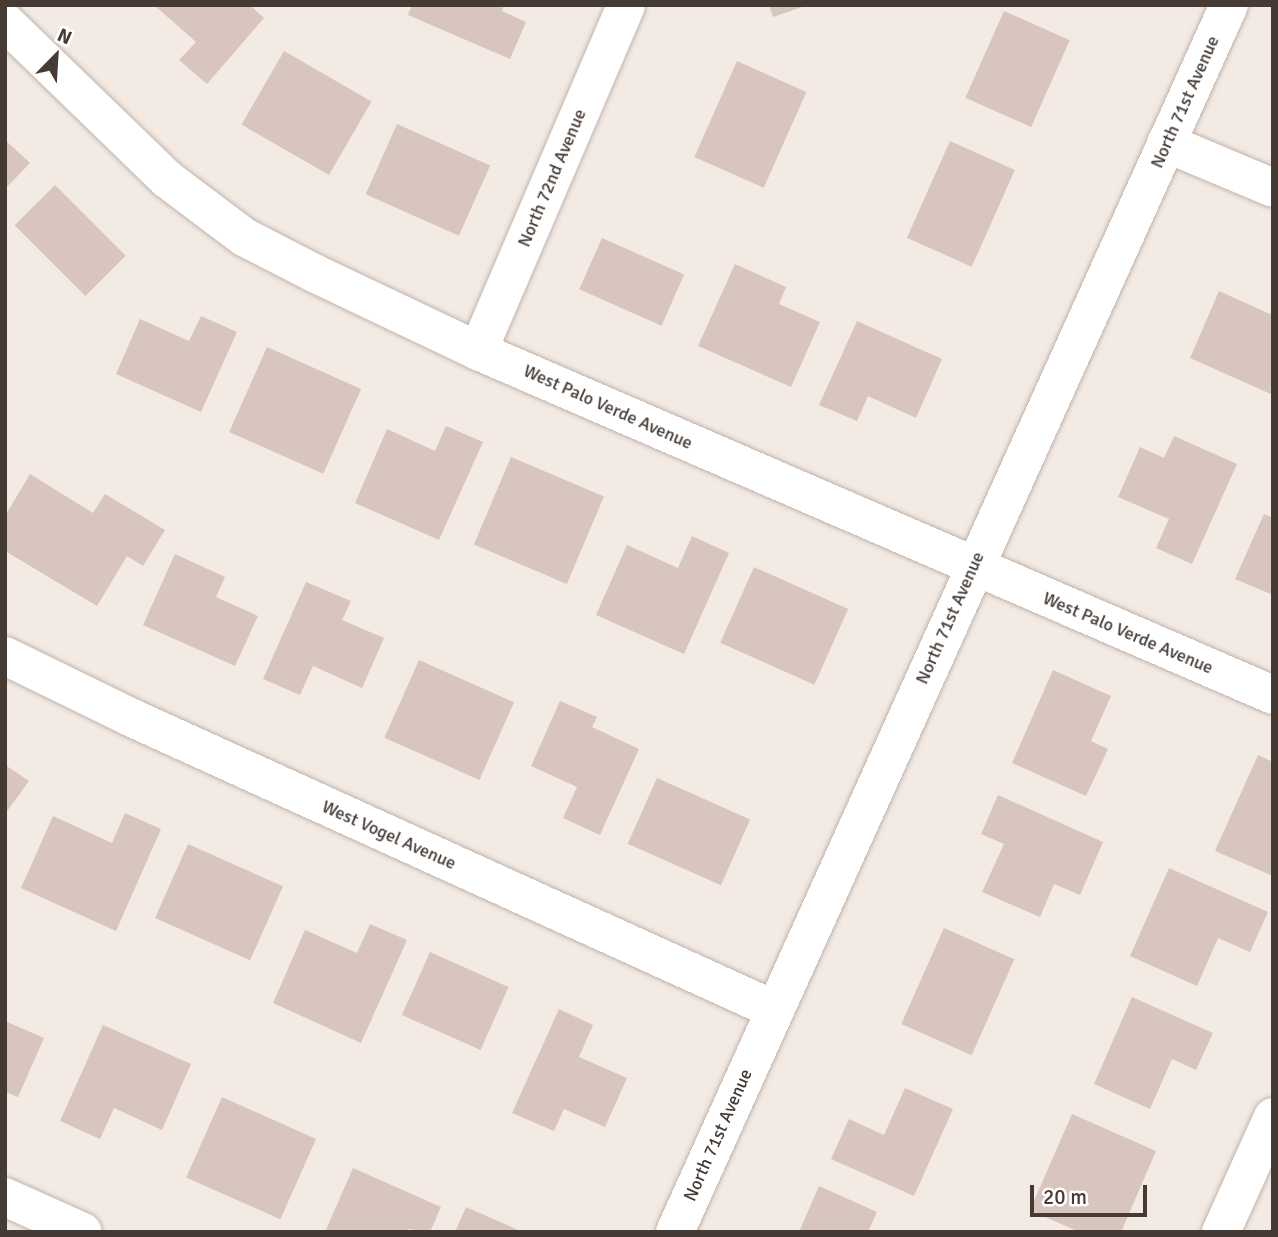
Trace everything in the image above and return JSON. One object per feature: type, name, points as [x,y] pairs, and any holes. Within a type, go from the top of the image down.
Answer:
[{"type":"street","name":"North 72nd Avenue","points":[[478,351],[626,5]]},
{"type":"street","name":"North 71st Avenue","points":[[675,1232],[1228,5]]},
{"type":"street","name":"West Palo Verde Avenue","points":[[5,22],[78,89],[167,178],[244,237],[478,351],[1273,695]]},
{"type":"street","points":[[1166,143],[1273,188]]},
{"type":"street","name":"West Vogel Avenue","points":[[5,656],[117,711],[775,1010]]},
{"type":"street","points":[[1221,1232],[1273,1117]]},
{"type":"street","points":[[5,1197],[83,1232]]},
{"type":"building","points":[[154,5],[250,5],[264,18],[207,84],[179,60],[196,42]]},
{"type":"building","points":[[412,5],[504,5],[502,11],[526,22],[510,59],[408,15]]},
{"type":"building","points":[[769,5],[805,5],[805,6],[773,17]]},
{"type":"building","points":[[1004,11],[1070,40],[1031,127],[965,98]]},
{"type":"building","points":[[284,51],[371,102],[329,175],[242,125]]},
{"type":"building","points":[[737,61],[806,92],[764,188],[694,157]]},
{"type":"building","points":[[397,124],[490,165],[459,236],[366,194]]},
{"type":"building","points":[[5,140],[30,163],[5,189]]},
{"type":"building","points":[[950,141],[1015,170],[972,267],[907,238]]},
{"type":"building","points":[[55,185],[126,256],[85,296],[15,225]]},
{"type":"building","points":[[602,238],[684,275],[661,326],[579,289]]},
{"type":"building","points":[[735,264],[786,287],[779,304],[820,322],[791,387],[698,346]]},
{"type":"building","points":[[1219,291],[1270,314],[1273,308],[1273,395],[1190,358]]},
{"type":"building","points":[[201,316],[237,332],[201,412],[116,374],[140,319],[189,341]]},
{"type":"building","points":[[857,321],[942,359],[916,418],[868,396],[857,421],[819,405]]},
{"type":"building","points":[[267,347],[361,389],[323,474],[229,432]]},
{"type":"building","points":[[446,426],[483,442],[439,540],[355,503],[387,429],[435,451]]},
{"type":"building","points":[[1174,436],[1237,464],[1192,564],[1156,548],[1169,519],[1118,497],[1140,447],[1164,458]]},
{"type":"building","points":[[511,457],[604,496],[567,584],[474,544]]},
{"type":"building","points":[[30,474],[93,513],[105,494],[165,530],[143,566],[127,556],[97,606],[5,551],[5,516]]},
{"type":"building","points":[[1264,514],[1273,518],[1273,595],[1235,579]]},
{"type":"building","points":[[692,536],[729,553],[684,654],[596,615],[627,545],[678,568]]},
{"type":"building","points":[[175,554],[225,577],[216,597],[258,616],[235,666],[143,625]]},
{"type":"building","points":[[754,567],[848,609],[814,685],[720,643]]},
{"type":"building","points":[[306,582],[351,601],[342,620],[384,638],[362,688],[313,666],[300,695],[263,679]]},
{"type":"building","points":[[419,660],[514,702],[479,780],[384,738]]},
{"type":"building","points":[[1053,670],[1111,696],[1091,741],[1108,749],[1086,796],[1012,763]]},
{"type":"building","points":[[560,701],[597,717],[592,727],[639,749],[600,835],[563,818],[577,787],[531,766]]},
{"type":"building","points":[[1258,755],[1273,762],[1273,876],[1215,851]]},
{"type":"building","points":[[5,765],[29,781],[5,814]]},
{"type":"building","points":[[657,778],[750,819],[721,885],[628,844]]},
{"type":"building","points":[[998,795],[1103,842],[1080,895],[1054,884],[1040,917],[982,892],[1004,844],[981,834]]},
{"type":"building","points":[[125,813],[161,829],[116,931],[21,888],[53,816],[112,843]]},
{"type":"building","points":[[188,844],[283,886],[250,960],[155,918]]},
{"type":"building","points":[[1169,868],[1268,912],[1250,952],[1218,938],[1197,986],[1130,956]]},
{"type":"building","points":[[370,924],[407,940],[361,1043],[273,1003],[305,930],[357,953]]},
{"type":"building","points":[[944,928],[1014,959],[972,1055],[901,1024]]},
{"type":"building","points":[[430,952],[509,987],[481,1050],[402,1015]]},
{"type":"building","points":[[1132,997],[1213,1033],[1196,1070],[1172,1059],[1150,1109],[1094,1084]]},
{"type":"building","points":[[559,1009],[593,1025],[579,1057],[627,1078],[605,1127],[564,1109],[554,1131],[512,1113]]},
{"type":"building","points":[[5,1021],[44,1038],[18,1097],[5,1092]]},
{"type":"building","points":[[103,1025],[191,1064],[162,1130],[114,1108],[100,1139],[60,1121]]},
{"type":"building","points":[[905,1088],[953,1109],[914,1196],[831,1159],[849,1119],[884,1135]]},
{"type":"building","points":[[222,1097],[316,1139],[280,1219],[186,1177]]},
{"type":"building","points":[[1072,1114],[1156,1151],[1121,1232],[1079,1232],[1030,1210]]},
{"type":"building","points":[[353,1168],[441,1207],[430,1232],[408,1229],[406,1232],[325,1232]]},
{"type":"building","points":[[819,1186],[877,1212],[868,1232],[799,1232]]},
{"type":"building","points":[[466,1207],[523,1232],[455,1232]]}]
